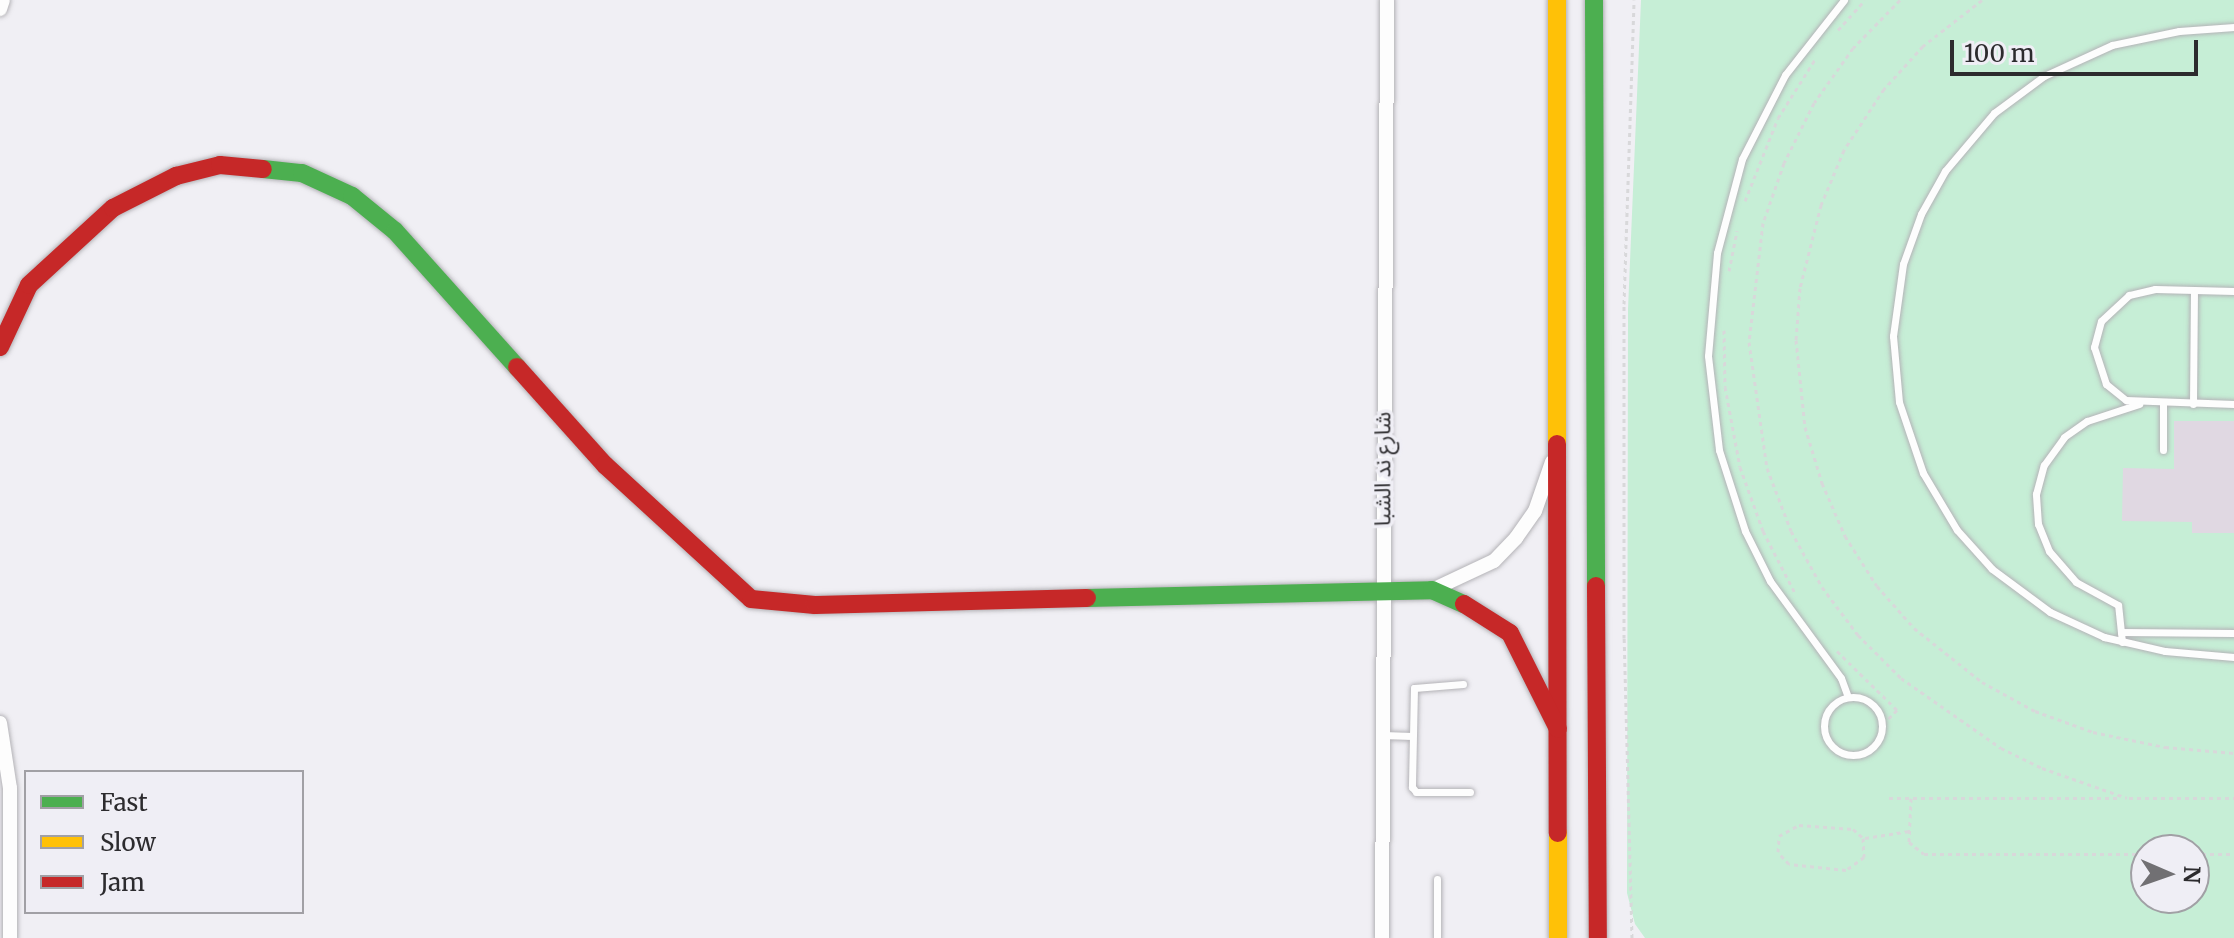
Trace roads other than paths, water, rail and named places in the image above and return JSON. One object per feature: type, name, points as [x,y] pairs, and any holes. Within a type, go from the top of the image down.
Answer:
[{"type":"street","points":[[0,9],[3,0]]},
{"type":"street","name":"شارع ند الشبا","points":[[1382,938],[1387,0]]},
{"type":"street","points":[[1557,0],[1558,938]]},
{"type":"street","points":[[1594,0],[1598,938]]},
{"type":"street","points":[[0,347],[29,285],[113,208],[176,176],[220,165],[275,167],[328,183],[375,213],[605,465],[751,599],[815,605],[1432,590],[1488,615],[1510,633],[1527,659],[1558,729]]},
{"type":"street","points":[[1432,590],[1494,561],[1516,538],[1535,511],[1556,446]]},
{"type":"street","points":[[0,723],[10,788],[10,938]]},
{"type":"lane","points":[[1844,0],[1785,75],[1742,159],[1717,253],[1708,356],[1719,450],[1745,531],[1778,593],[1841,678],[1848,697]]},
{"type":"lane","points":[[2234,27],[2179,31],[2112,45],[2061,66],[2012,98],[1978,130],[1934,188],[1911,240],[1898,291],[1893,336],[1899,402],[1918,462],[1943,509],[1973,550],[2013,587],[2070,623],[2122,642],[2234,657]]},
{"type":"lane","points":[[2141,404],[2115,393],[2099,372],[2094,347],[2101,321],[2118,301],[2142,290],[2234,291]]},
{"type":"lane","points":[[2193,404],[2194,291]]},
{"type":"lane","points":[[2122,642],[2118,605],[2076,582],[2049,551],[2038,524],[2036,494],[2044,465],[2064,437],[2087,421],[2141,404],[2234,404]]},
{"type":"lane","points":[[2163,404],[2163,450]]},
{"type":"lane","points":[[2121,632],[2234,633]]},
{"type":"lane","points":[[1463,684],[1414,688],[1413,791],[1470,792]]},
{"type":"lane","points":[[1848,697],[1872,703],[1882,725],[1878,742],[1865,753],[1849,755],[1834,748],[1825,735],[1825,718],[1833,704],[1848,697]]},
{"type":"lane","points":[[1383,735],[1412,736]]},
{"type":"lane","points":[[1437,879],[1437,938]]}]
